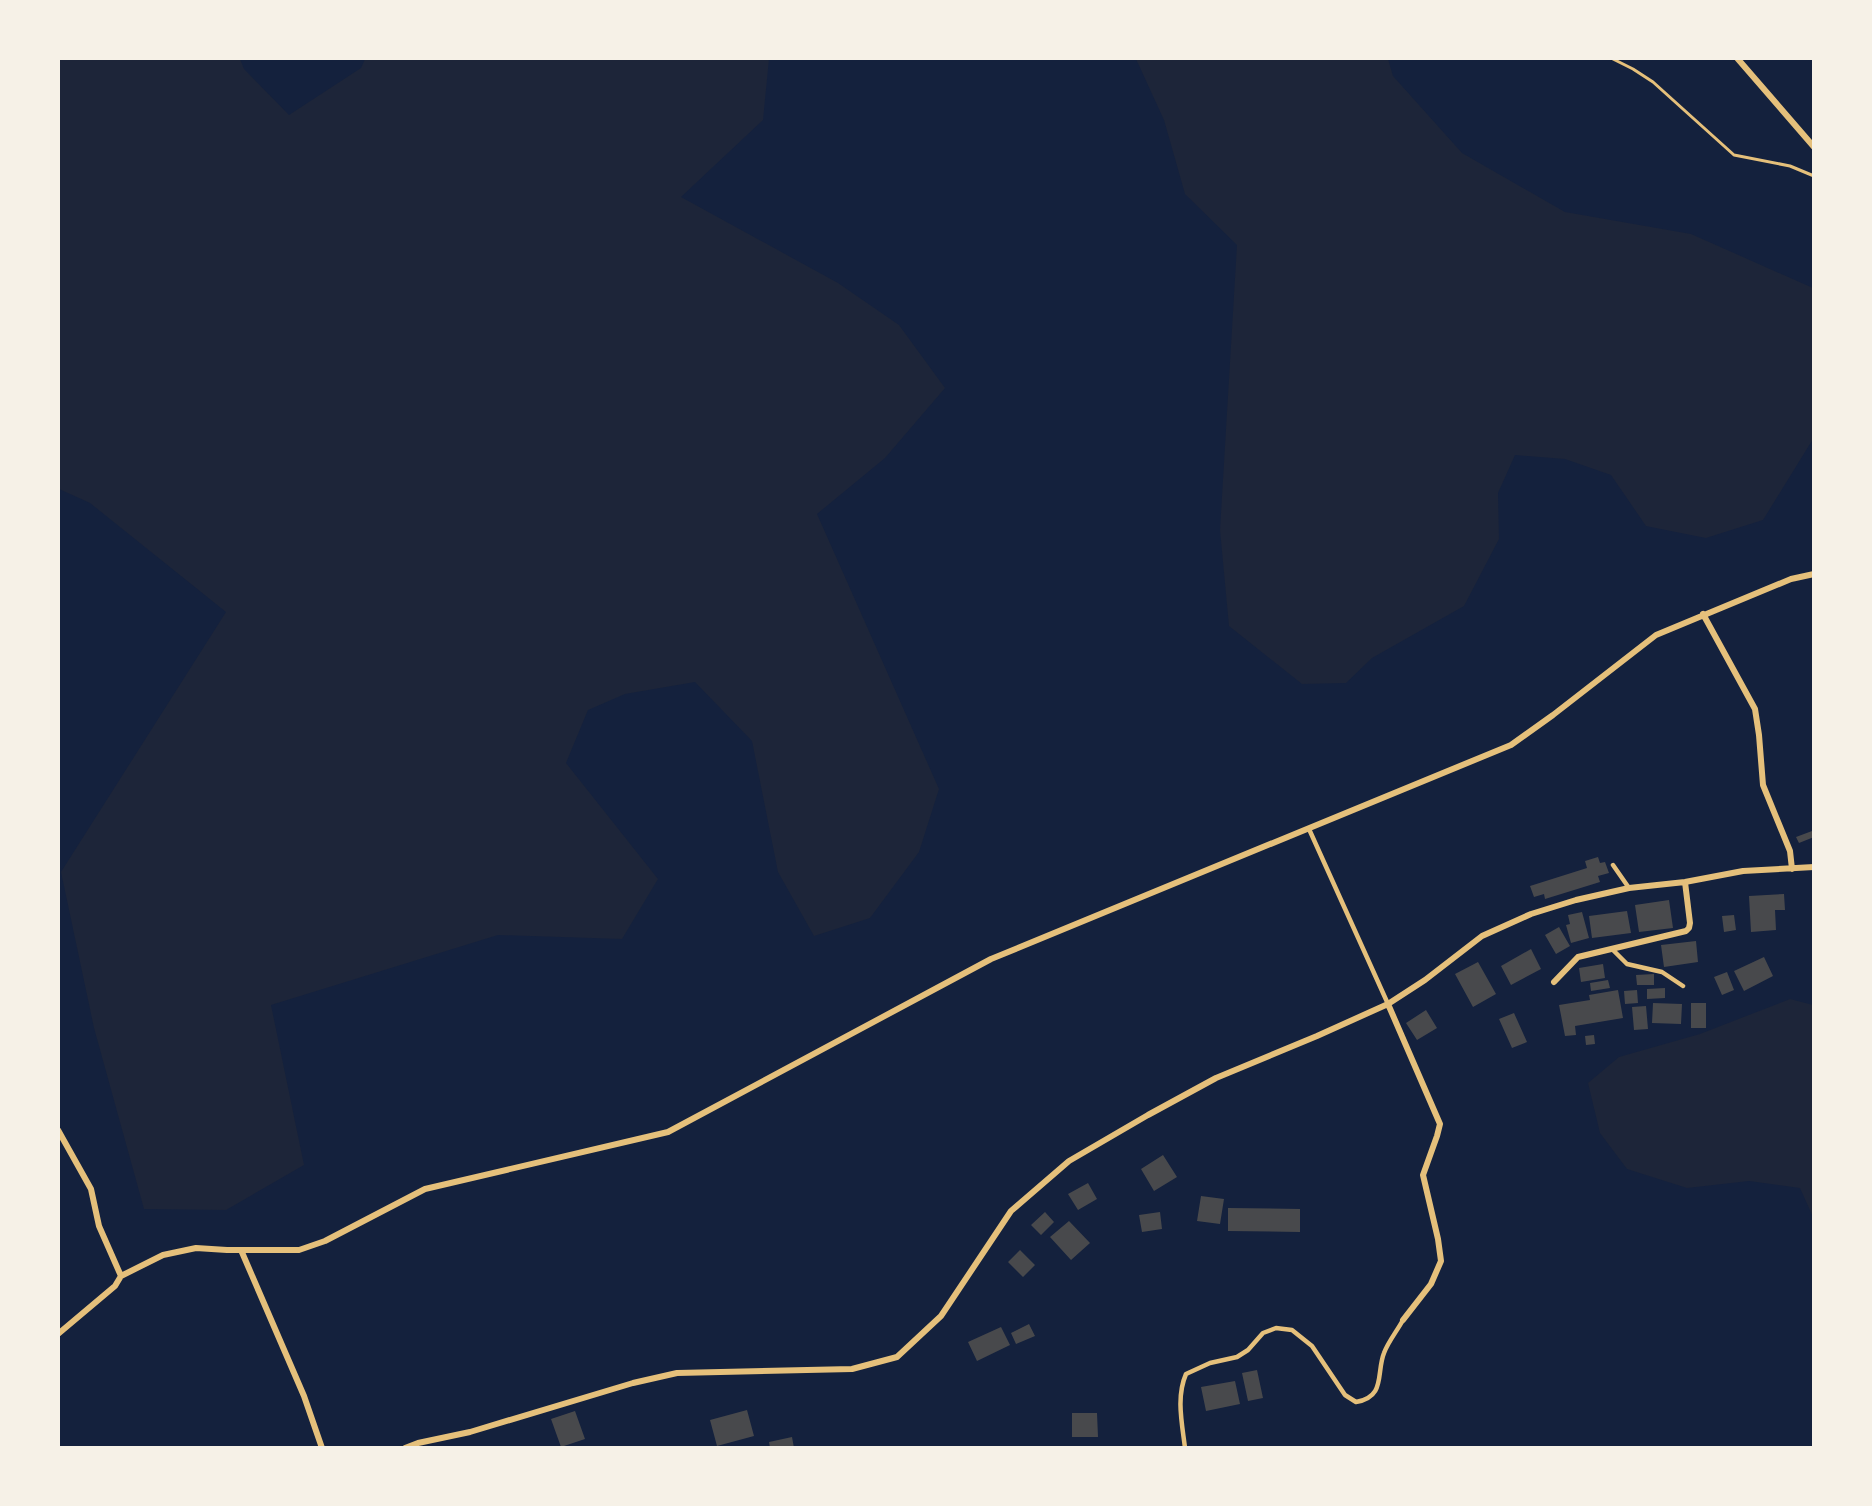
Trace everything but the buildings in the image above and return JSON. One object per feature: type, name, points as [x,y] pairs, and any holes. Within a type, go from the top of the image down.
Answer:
[{"type":"street","points":[[1737,58],[1814,147]]},
{"type":"street","points":[[58,1334],[115,1286],[121,1276],[163,1255],[196,1248],[299,1250],[326,1241],[425,1189],[668,1132],[991,959],[1511,745],[1656,635],[1791,579],[1814,574]]},
{"type":"street","points":[[1703,614],[1755,709],[1764,785],[1790,851],[1792,869]]},
{"type":"street","points":[[405,1448],[470,1432],[633,1383],[677,1373],[852,1369],[897,1357],[941,1316],[1011,1211],[1069,1161],[1216,1078],[1388,1004],[1425,980],[1482,936],[1531,914],[1576,900],[1629,888],[1685,882],[1743,871],[1814,867]]},
{"type":"street","points":[[1554,982],[1578,957],[1686,931],[1689,923],[1685,882]]},
{"type":"street","points":[[1388,1004],[1440,1124],[1423,1175],[1441,1261],[1431,1284],[1403,1320]]},
{"type":"street","points":[[58,1130],[91,1190],[99,1226],[121,1276]]},
{"type":"street","points":[[241,1250],[296,1377],[321,1448]]},
{"type":"lane","points":[[1309,829],[1388,1004]]},
{"type":"lane","points":[[1613,865],[1629,888]]},
{"type":"lane","points":[[1613,950],[1627,964],[1662,972],[1683,986]]},
{"type":"lane","points":[[1185,1448],[1180,1407],[1182,1383],[1186,1374],[1210,1363],[1237,1357],[1248,1350],[1263,1334],[1276,1328],[1292,1330],[1312,1346],[1345,1395],[1356,1402],[1367,1400],[1374,1393],[1380,1381],[1383,1354],[1403,1320]]},
{"type":"path","points":[[1611,58],[1653,82],[1734,155],[1790,166],[1814,176]]},
{"type":"shaded area","points":[[59,58],[240,59],[244,69],[289,115],[361,68],[365,59],[769,59],[763,120],[681,197],[838,283],[899,325],[945,388],[885,458],[817,514],[939,789],[919,852],[870,918],[814,936],[778,872],[752,741],[695,682],[625,694],[588,710],[566,763],[658,879],[622,939],[498,935],[271,1005],[304,1165],[226,1210],[144,1209],[94,1028],[61,872],[226,612],[90,503],[59,489]]},
{"type":"shaded area","points":[[1136,59],[1388,59],[1393,76],[1462,153],[1565,212],[1691,234],[1813,288],[1813,439],[1763,520],[1706,538],[1646,526],[1611,475],[1565,459],[1515,455],[1498,493],[1499,539],[1464,606],[1372,658],[1346,683],[1302,684],[1229,626],[1220,530],[1237,245],[1185,194],[1164,120]]},
{"type":"shaded area","points":[[1790,999],[1813,1005],[1813,1217],[1800,1188],[1749,1181],[1687,1188],[1627,1169],[1600,1133],[1588,1083],[1619,1057],[1700,1034]]}]
